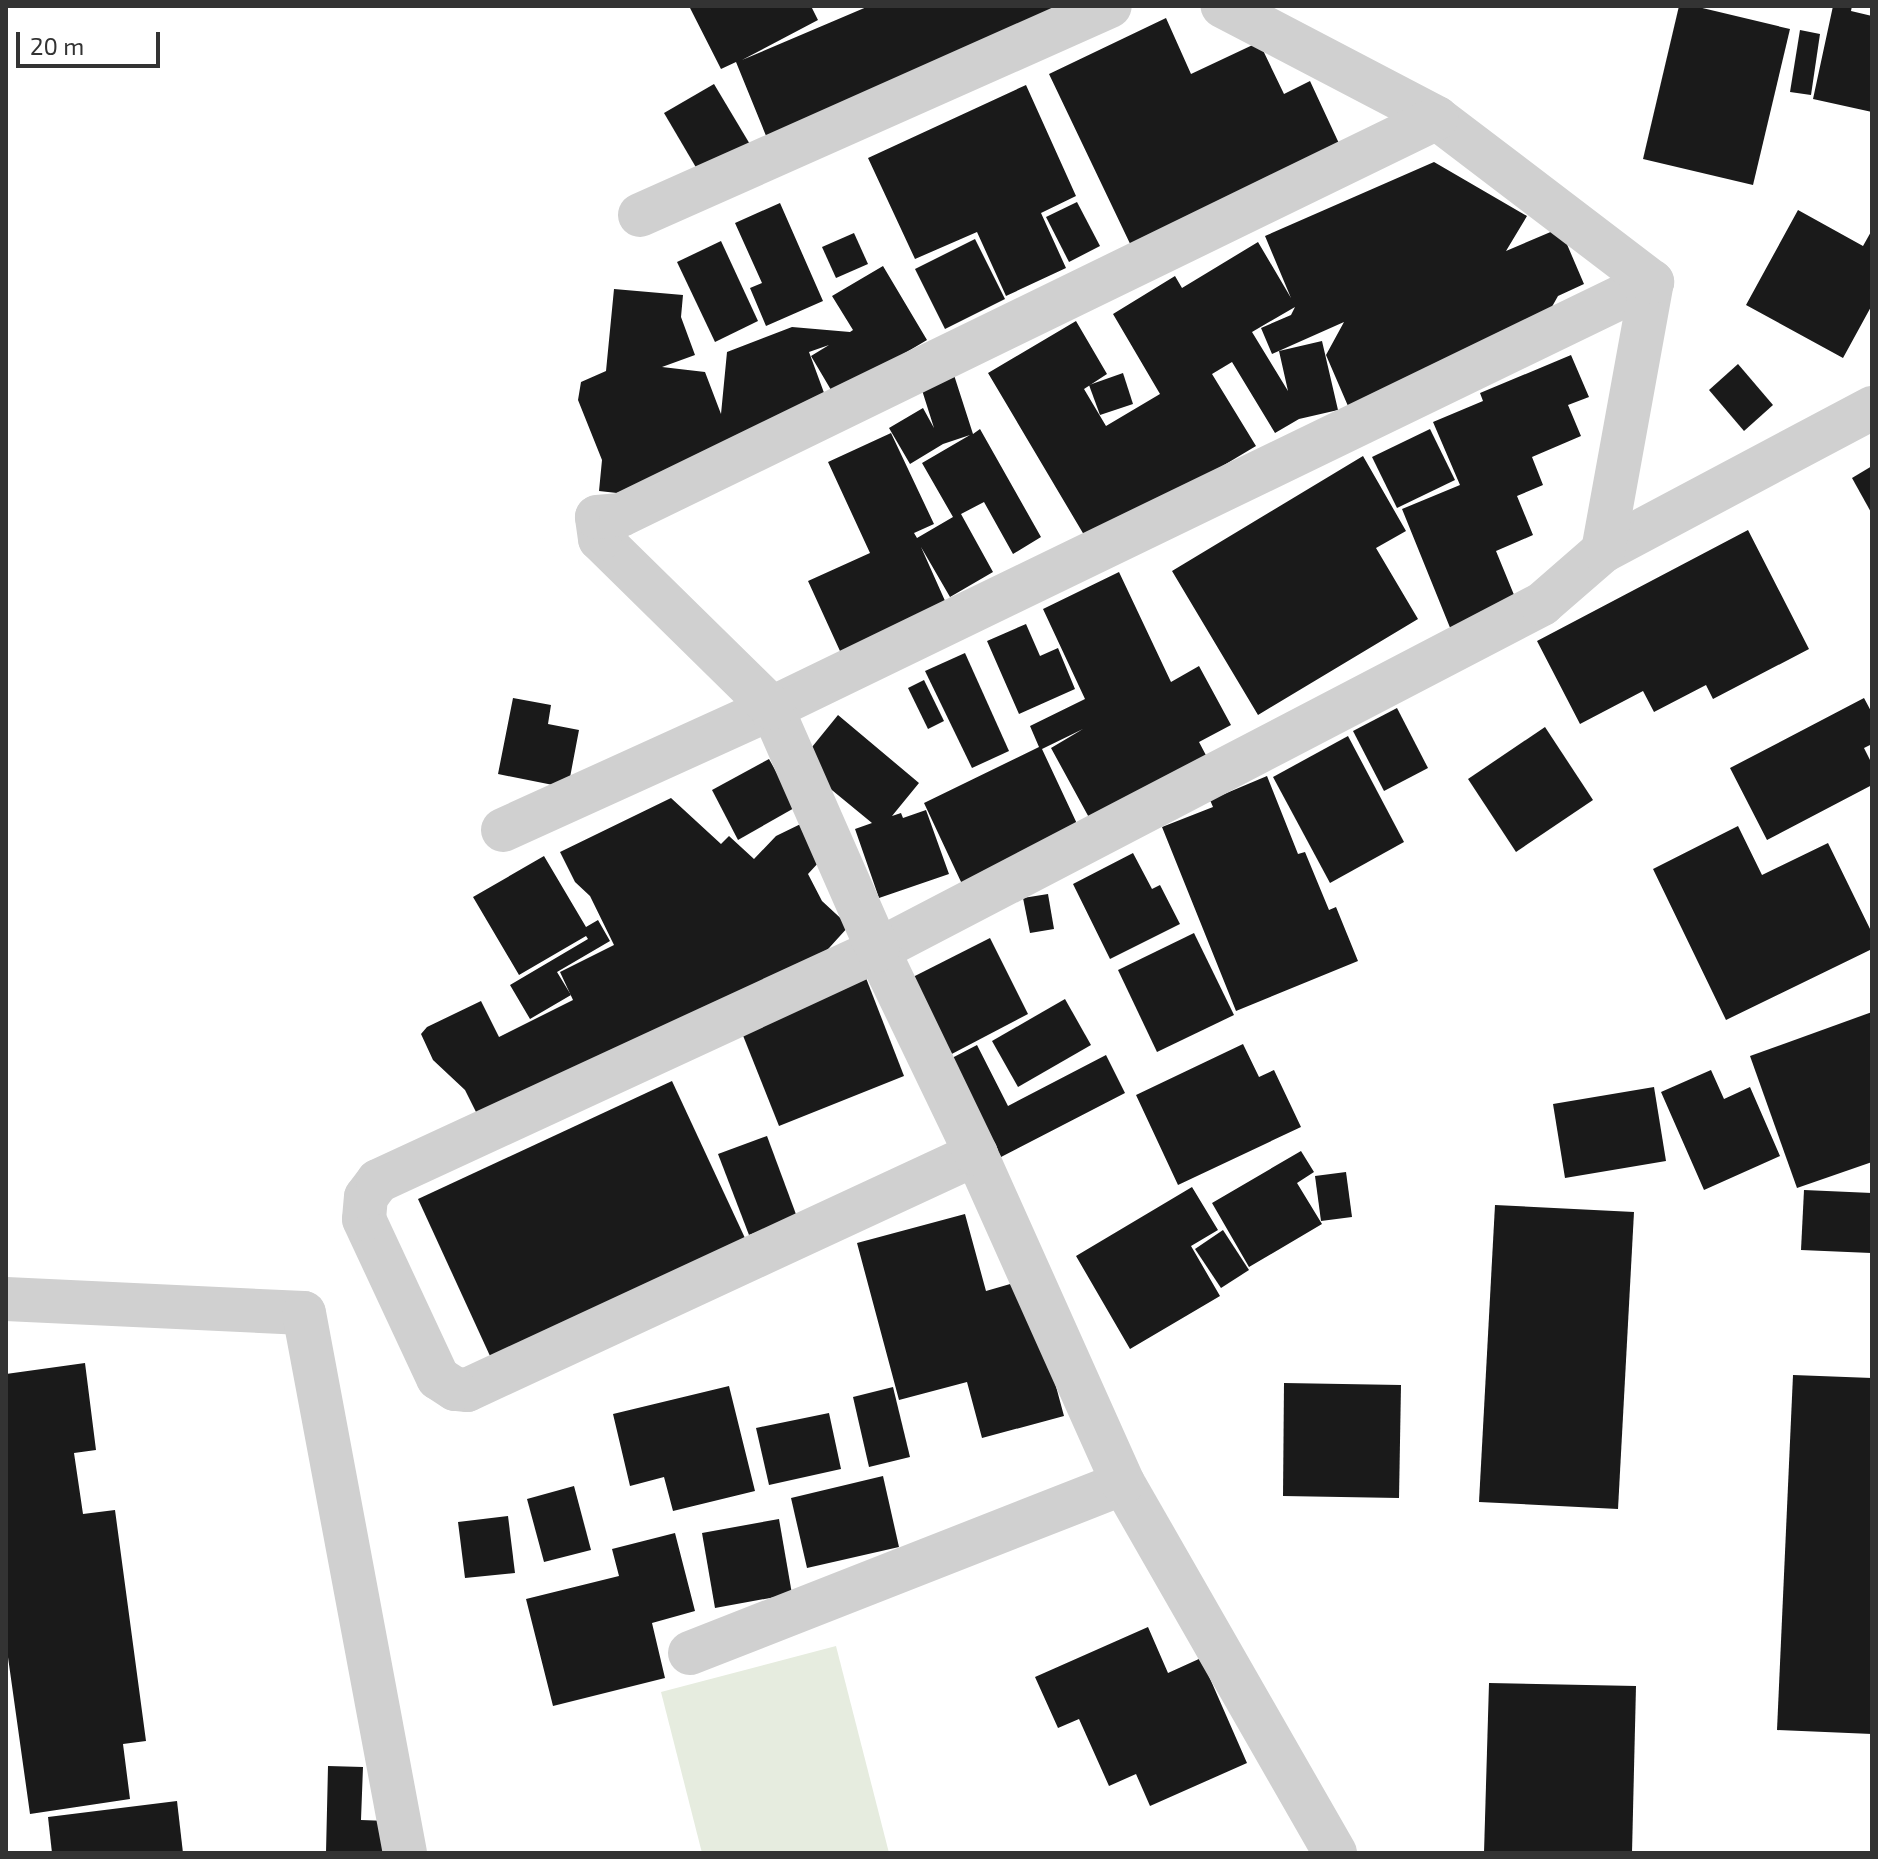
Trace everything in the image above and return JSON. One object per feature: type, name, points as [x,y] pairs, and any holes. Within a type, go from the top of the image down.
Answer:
[{"type":"street","points":[[640,215],[1110,6]]},
{"type":"street","points":[[1223,6],[1437,118],[1652,282]]},
{"type":"street","points":[[1335,1853],[1123,1483],[976,1154],[878,950],[772,708],[600,539],[597,517],[621,515],[1437,118]]},
{"type":"street","points":[[1603,551],[1652,282]]},
{"type":"street","points":[[503,830],[772,708],[1652,282]]},
{"type":"street","points":[[976,1154],[467,1390],[455,1389],[438,1378],[364,1219],[366,1197],[378,1181],[878,950],[1542,604],[1603,551],[1872,408]]},
{"type":"street","points":[[6,1299],[304,1313],[405,1853]]},
{"type":"street","points":[[690,1653],[1123,1483]]},
{"type":"shaded area","points":[[836,1646],[889,1853],[702,1853],[661,1692]]},
{"type":"building","points":[[689,6],[811,6],[818,20],[742,60],[869,6],[1085,6],[771,148],[736,62],[721,69]]},
{"type":"building","points":[[1679,6],[1694,6],[1790,29],[1753,185],[1643,159]]},
{"type":"building","points":[[1833,6],[1852,6],[1851,11],[1872,16],[1872,112],[1813,99]]},
{"type":"building","points":[[1166,18],[1191,74],[1259,42],[1284,94],[1310,81],[1343,152],[1134,252],[1049,74]]},
{"type":"building","points":[[1800,30],[1820,34],[1811,95],[1790,92]]},
{"type":"building","points":[[714,84],[754,151],[704,181],[664,113]]},
{"type":"building","points":[[1026,85],[1076,196],[1041,213],[1066,268],[1006,296],[977,232],[915,259],[868,158]]},
{"type":"building","points":[[1434,162],[1527,216],[1506,251],[1560,228],[1584,284],[1558,296],[1544,321],[1351,413],[1326,355],[1344,322],[1272,354],[1261,328],[1291,315],[1295,307],[1252,332],[1288,391],[1279,351],[1322,341],[1338,410],[1299,419],[1275,433],[1232,362],[1212,374],[1256,446],[1090,545],[988,373],[1076,321],[1107,374],[1084,389],[1106,426],[1160,394],[1113,314],[1175,276],[1182,288],[1258,242],[1291,298],[1265,236]]},
{"type":"building","points":[[1077,202],[1100,246],[1069,262],[1046,217]]},
{"type":"building","points":[[780,203],[823,301],[766,326],[750,288],[762,283],[735,223]]},
{"type":"building","points":[[1798,210],[1863,246],[1872,230],[1872,305],[1843,358],[1746,305]]},
{"type":"building","points":[[854,233],[868,264],[836,278],[822,247]]},
{"type":"building","points":[[975,239],[1005,299],[945,329],[915,269]]},
{"type":"building","points":[[721,241],[758,321],[715,342],[677,262]]},
{"type":"building","points":[[883,266],[927,340],[834,395],[811,356],[829,345],[809,352],[830,409],[617,493],[599,491],[602,460],[578,400],[581,382],[606,371],[614,289],[683,295],[681,317],[695,355],[662,367],[705,372],[721,414],[727,352],[792,327],[850,332],[853,330],[832,296]]},
{"type":"building","points":[[1571,355],[1589,397],[1568,405],[1581,436],[1532,457],[1543,485],[1517,496],[1533,535],[1496,551],[1519,607],[1453,635],[1402,509],[1460,485],[1433,422],[1483,401],[1480,393]]},
{"type":"building","points":[[1738,364],[1773,405],[1744,431],[1709,390]]},
{"type":"building","points":[[1123,373],[1133,404],[1100,415],[1089,385]]},
{"type":"building","points":[[954,375],[973,434],[980,429],[1041,537],[1013,554],[984,502],[961,514],[993,572],[950,597],[921,547],[950,612],[845,662],[808,581],[870,553],[828,462],[891,433],[934,524],[914,533],[917,538],[953,517],[922,463],[970,435],[943,444],[910,464],[889,428],[923,408],[934,428],[921,387]]},
{"type":"building","points":[[1430,429],[1455,480],[1397,508],[1372,457]]},
{"type":"building","points":[[1363,456],[1406,531],[1376,548],[1418,619],[1258,715],[1172,571]]},
{"type":"building","points":[[1872,466],[1872,514],[1852,478]]},
{"type":"building","points":[[1748,530],[1809,649],[1713,699],[1706,685],[1654,712],[1643,691],[1580,724],[1537,641]]},
{"type":"building","points":[[1119,572],[1171,682],[1199,666],[1231,725],[1199,742],[1209,761],[1092,823],[1051,748],[1083,729],[1042,749],[1079,828],[962,884],[924,803],[1039,747],[1030,726],[1085,699],[1043,609]]},
{"type":"building","points":[[1026,624],[1040,656],[1058,648],[1075,689],[1019,714],[987,641]]},
{"type":"building","points":[[965,653],[1009,751],[972,768],[925,671]]},
{"type":"building","points":[[924,680],[944,721],[928,729],[908,688]]},
{"type":"building","points":[[513,698],[551,705],[548,724],[579,730],[568,788],[498,774]]},
{"type":"building","points":[[1864,698],[1872,713],[1872,744],[1864,748],[1872,764],[1872,785],[1767,840],[1730,768]]},
{"type":"building","points":[[1397,708],[1428,768],[1384,791],[1353,731]]},
{"type":"building","points":[[838,715],[919,783],[892,816],[901,813],[903,818],[926,810],[949,874],[879,898],[855,829],[872,823],[799,763]]},
{"type":"building","points":[[1545,727],[1593,800],[1516,852],[1468,779]]},
{"type":"building","points":[[1348,736],[1404,842],[1330,883],[1273,777]]},
{"type":"building","points":[[769,759],[796,807],[738,840],[712,790]]},
{"type":"building","points":[[1267,776],[1298,854],[1305,852],[1329,910],[1336,907],[1358,961],[1236,1011],[1162,827],[1213,807],[1210,800]]},
{"type":"building","points":[[671,798],[721,844],[729,836],[754,859],[776,836],[815,817],[831,849],[808,874],[822,901],[849,926],[810,969],[479,1118],[465,1090],[433,1060],[421,1034],[427,1027],[481,1001],[499,1037],[573,1000],[560,972],[614,945],[590,896],[575,882],[560,852]]},
{"type":"building","points":[[1738,826],[1762,875],[1828,843],[1872,933],[1872,949],[1726,1020],[1653,869]]},
{"type":"building","points":[[1133,853],[1152,889],[1160,885],[1180,924],[1110,959],[1073,884]]},
{"type":"building","points":[[544,856],[586,927],[598,920],[610,941],[557,972],[571,995],[530,1019],[510,985],[588,939],[586,936],[519,975],[473,897]]},
{"type":"building","points":[[1048,894],[1054,929],[1030,933],[1023,898]]},
{"type":"building","points":[[1194,933],[1234,1015],[1157,1052],[1118,970]]},
{"type":"building","points":[[990,938],[1028,1014],[946,1057],[907,980]]},
{"type":"building","points":[[866,978],[904,1076],[779,1126],[740,1028]]},
{"type":"building","points":[[1065,999],[1091,1045],[1018,1087],[992,1041]]},
{"type":"building","points":[[1872,1012],[1872,1162],[1797,1188],[1750,1056]]},
{"type":"building","points":[[1243,1044],[1259,1077],[1274,1070],[1301,1127],[1178,1185],[1136,1095]]},
{"type":"building","points":[[977,1045],[1008,1106],[1106,1055],[1125,1093],[1001,1157],[950,1059]]},
{"type":"building","points":[[1711,1070],[1724,1099],[1750,1087],[1780,1156],[1704,1190],[1661,1092]]},
{"type":"building","points":[[672,1081],[751,1251],[496,1369],[418,1199]]},
{"type":"building","points":[[1654,1087],[1666,1161],[1565,1178],[1553,1104]]},
{"type":"building","points":[[767,1136],[797,1217],[749,1235],[718,1154]]},
{"type":"building","points":[[1301,1151],[1314,1172],[1297,1183],[1322,1224],[1249,1267],[1212,1203]]},
{"type":"building","points":[[1346,1172],[1352,1217],[1321,1221],[1315,1176]]},
{"type":"building","points":[[1192,1187],[1218,1230],[1191,1246],[1220,1296],[1130,1349],[1076,1256]]},
{"type":"building","points":[[1804,1190],[1872,1193],[1871,1253],[1801,1250]]},
{"type":"building","points":[[1495,1205],[1634,1212],[1618,1509],[1479,1502]]},
{"type":"building","points":[[965,1214],[986,1291],[1027,1279],[1064,1416],[982,1438],[967,1382],[899,1400],[857,1243]]},
{"type":"building","points":[[1223,1230],[1249,1270],[1221,1288],[1195,1249]]},
{"type":"building","points":[[85,1363],[96,1450],[74,1453],[83,1514],[115,1510],[146,1741],[123,1744],[130,1799],[30,1814],[6,1643],[6,1374]]},
{"type":"building","points":[[1793,1375],[1872,1378],[1872,1734],[1777,1730]]},
{"type":"building","points":[[1284,1383],[1401,1385],[1399,1498],[1283,1496]]},
{"type":"building","points":[[729,1386],[755,1491],[673,1511],[664,1477],[630,1486],[613,1414]]},
{"type":"building","points":[[893,1387],[910,1457],[869,1467],[853,1397]]},
{"type":"building","points":[[829,1413],[841,1469],[769,1485],[756,1428]]},
{"type":"building","points":[[883,1476],[899,1547],[807,1568],[791,1498]]},
{"type":"building","points":[[574,1486],[591,1550],[544,1562],[527,1499]]},
{"type":"building","points":[[508,1516],[515,1573],[465,1578],[458,1522]]},
{"type":"building","points":[[779,1519],[792,1594],[715,1608],[702,1533]]},
{"type":"building","points":[[675,1533],[695,1611],[652,1623],[665,1678],[553,1706],[526,1599],[619,1576],[612,1549]]},
{"type":"building","points":[[1148,1627],[1168,1673],[1201,1658],[1247,1763],[1150,1806],[1136,1774],[1109,1786],[1079,1719],[1058,1728],[1035,1677]]},
{"type":"building","points":[[1489,1683],[1636,1686],[1632,1853],[1484,1853]]},
{"type":"building","points":[[328,1766],[363,1767],[361,1820],[388,1821],[387,1853],[326,1853]]},
{"type":"building","points":[[177,1801],[183,1853],[52,1853],[48,1817]]}]
